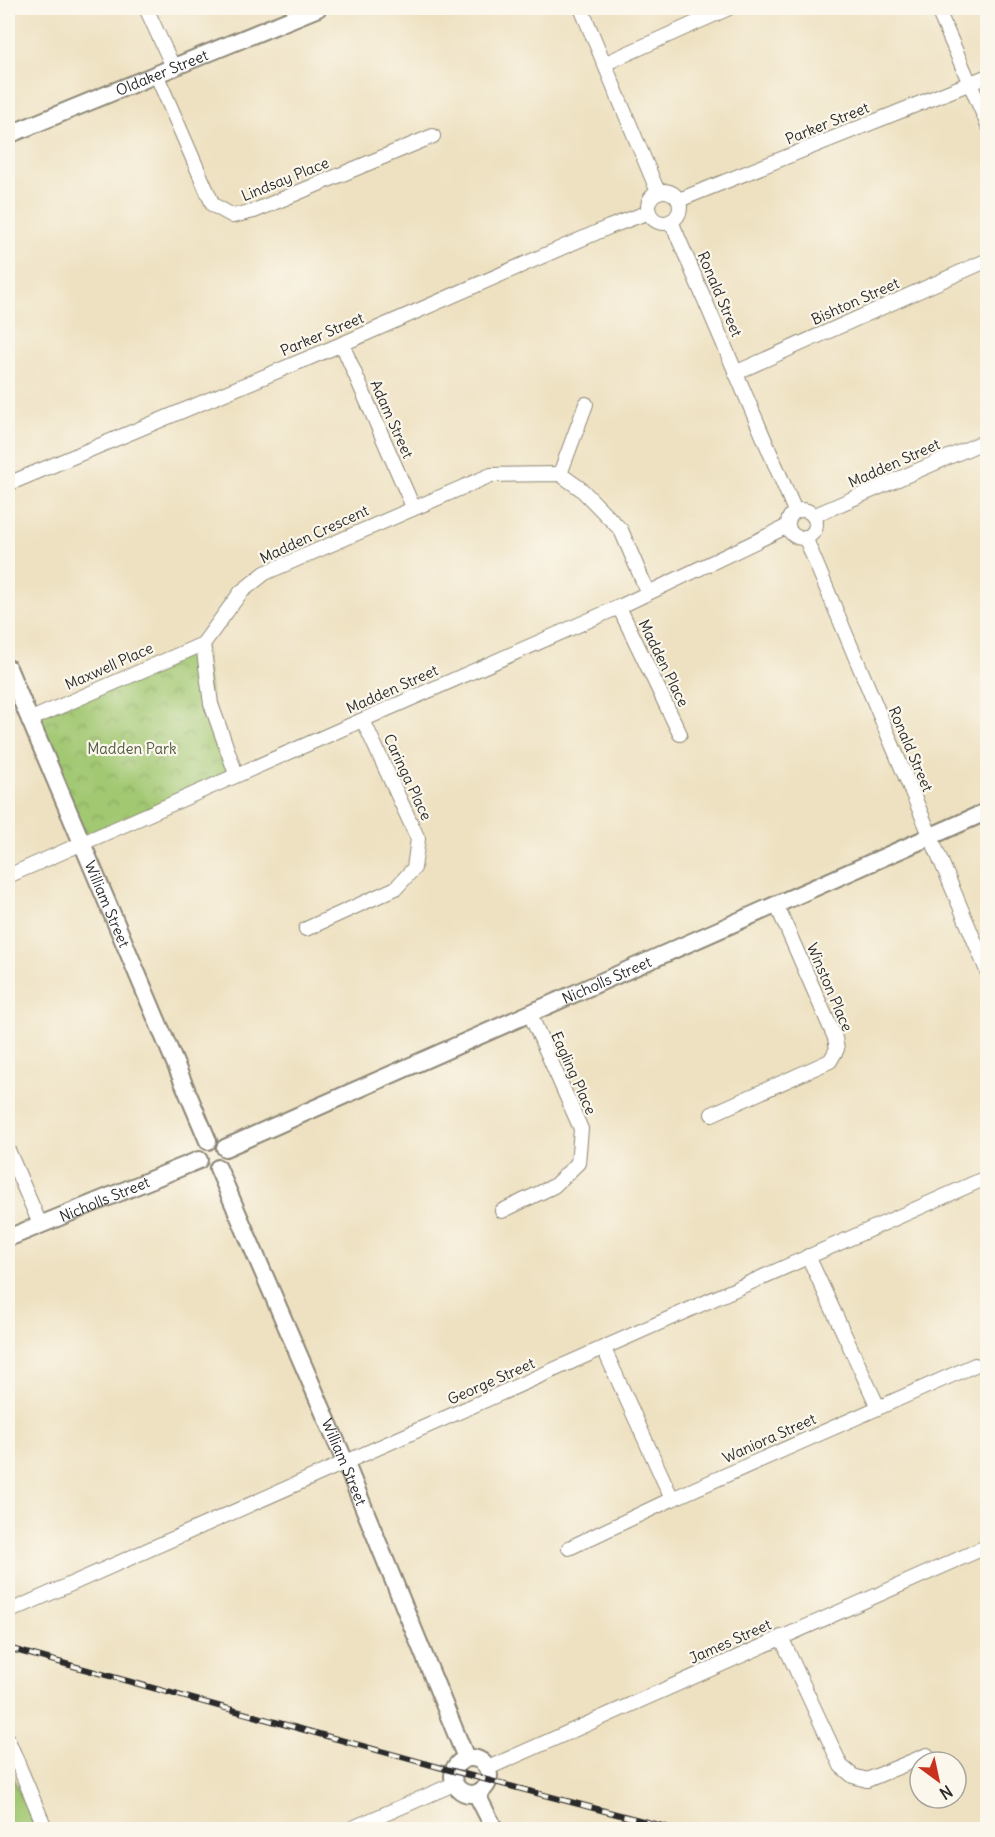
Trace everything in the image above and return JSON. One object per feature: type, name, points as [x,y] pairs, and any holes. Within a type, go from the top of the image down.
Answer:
[{"type":"street","points":[[146,8],[174,69]]},
{"type":"street","name":"Oldaker Street","points":[[8,135],[157,76],[318,8]]},
{"type":"street","points":[[581,8],[606,63],[658,192]]},
{"type":"street","points":[[606,63],[729,8]]},
{"type":"street","points":[[937,8],[987,124]]},
{"type":"street","name":"Lindsay Place","points":[[157,76],[213,205],[233,216],[254,211],[433,135]]},
{"type":"street","name":"Parker Street","points":[[679,200],[987,76]]},
{"type":"street","points":[[668,191],[679,200],[680,210],[671,221],[661,222],[649,212],[649,203],[658,192],[668,191]]},
{"type":"street","name":"Parker Street","points":[[8,484],[342,344],[609,227],[649,212]]},
{"type":"street","name":"Ronald Street","points":[[671,221],[795,511]]},
{"type":"street","name":"Bishton Street","points":[[735,373],[987,260]]},
{"type":"street","name":"Adam Street","points":[[342,344],[413,507]]},
{"type":"street","points":[[586,404],[560,474],[581,489],[621,530],[648,593]]},
{"type":"street","name":"Madden Street","points":[[813,516],[987,440]]},
{"type":"street","name":"Madden Crescent","points":[[203,644],[241,592],[265,573],[490,475],[560,474]]},
{"type":"street","points":[[803,510],[813,516],[815,527],[805,537],[794,536],[788,526],[789,518],[795,511],[803,510]]},
{"type":"street","name":"Madden Street","points":[[8,876],[619,607],[788,526]]},
{"type":"street","name":"Ronald Street","points":[[805,537],[987,973]]},
{"type":"street","name":"Madden Place","points":[[619,607],[680,734]]},
{"type":"street","points":[[203,644],[211,704],[236,774]]},
{"type":"street","name":"Maxwell Place","points":[[29,720],[203,644]]},
{"type":"street","name":"William Street","points":[[8,668],[208,1141]]},
{"type":"street","name":"Caringa Place","points":[[306,929],[396,888],[414,868],[418,838],[363,720]]},
{"type":"street","name":"Nicholls Street","points":[[225,1148],[777,906],[987,811]]},
{"type":"street","name":"Winston Place","points":[[712,1114],[830,1061],[837,1049],[835,1038],[777,906]]},
{"type":"street","name":"Eagling Place","points":[[502,1210],[554,1186],[578,1163],[581,1129],[530,1014]]},
{"type":"street","points":[[208,1141],[220,1142],[225,1148],[226,1161],[219,1168],[208,1169],[199,1160],[200,1147],[208,1141]]},
{"type":"street","points":[[8,1150],[40,1224]]},
{"type":"street","name":"Nicholls Street","points":[[8,1238],[199,1160]]},
{"type":"street","name":"William Street","points":[[219,1168],[346,1464],[466,1758]]},
{"type":"street","name":"George Street","points":[[8,1612],[346,1464],[987,1177]]},
{"type":"street","points":[[808,1256],[878,1407]]},
{"type":"street","points":[[604,1349],[672,1499]]},
{"type":"street","name":"Waniora Street","points":[[569,1548],[672,1499],[975,1365]]},
{"type":"street","name":"James Street","points":[[488,1768],[987,1546]]},
{"type":"street","points":[[781,1636],[841,1766],[853,1776],[867,1780],[908,1763]]},
{"type":"street","points":[[8,1740],[46,1830]]},
{"type":"street","points":[[466,1758],[478,1759],[488,1768],[488,1781],[476,1793],[464,1792],[454,1784],[455,1766],[466,1758]]},
{"type":"street","points":[[348,1830],[454,1784]]},
{"type":"street","points":[[476,1793],[495,1830]]},
{"type":"green space","name":"Madden Park","points":[[203,644],[211,704],[236,774],[83,844],[29,720]]},
{"type":"green space","points":[[8,1766],[36,1829],[8,1829]]},
{"type":"railway","points":[[8,1648],[453,1771],[677,1830]]}]
